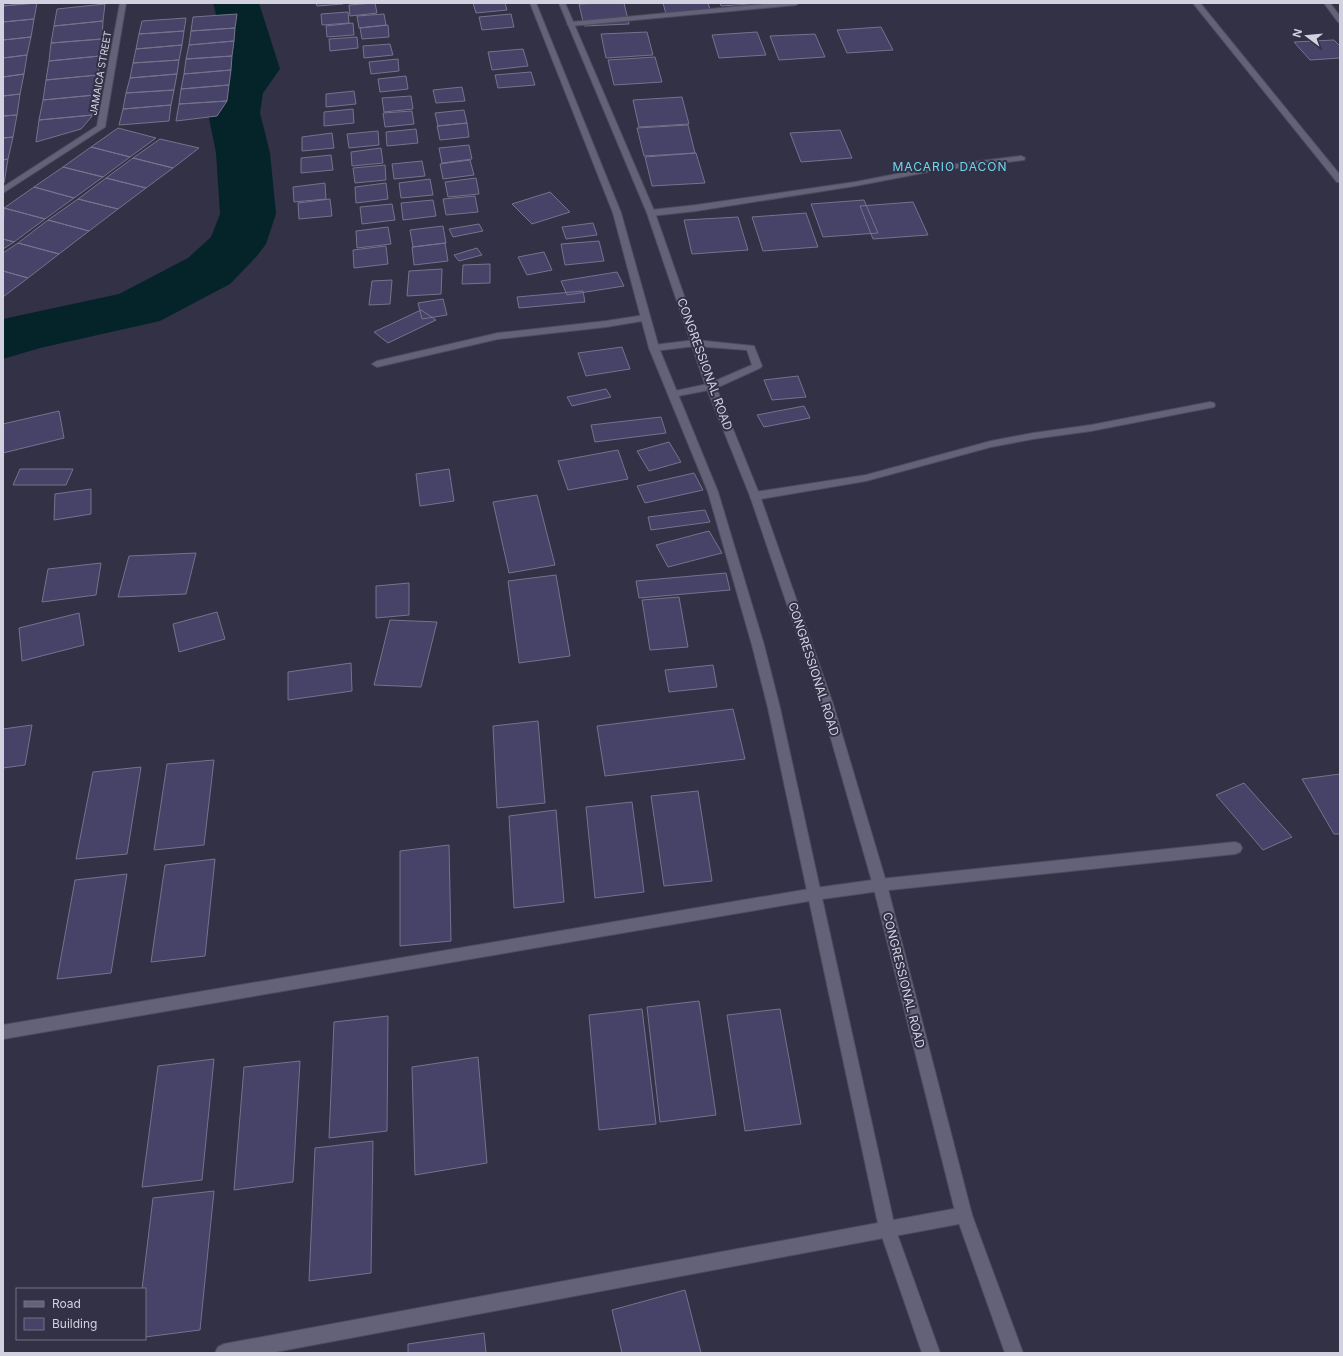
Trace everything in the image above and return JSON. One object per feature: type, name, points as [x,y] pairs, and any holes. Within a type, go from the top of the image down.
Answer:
[{"type":"street","name":"JAMAICA STREET","points":[[3,191],[101,127],[123,3]]},
{"type":"street","points":[[533,3],[617,213],[654,348],[713,492],[758,645],[774,708],[887,1228],[931,1353]]},
{"type":"street","name":"CONGRESSIONAL ROAD","points":[[562,3],[651,213],[695,343],[755,496],[827,704],[880,885],[964,1215],[1014,1353]]},
{"type":"street","points":[[571,24],[796,3]]},
{"type":"street","points":[[1196,3],[1340,180]]},
{"type":"street","points":[[1327,3],[1340,21]]},
{"type":"street","points":[[651,213],[696,208],[817,190],[933,169],[1021,158]]},
{"type":"street","points":[[377,364],[498,336],[606,324],[645,318]]},
{"type":"street","points":[[654,348],[695,343],[752,348],[757,366],[711,387],[673,394]]},
{"type":"street","points":[[755,496],[866,478],[990,444],[1091,428],[1210,405]]},
{"type":"street","points":[[3,1032],[815,894],[880,885],[1235,848]]},
{"type":"street","points":[[224,1353],[887,1228],[964,1215]]},
{"type":"building","points":[[3,3],[31,3],[3,6]]},
{"type":"building","points":[[37,3],[34,19],[3,22],[3,6]]},
{"type":"building","points":[[316,3],[343,3],[343,4],[317,6]]},
{"type":"building","points":[[375,3],[377,13],[350,16],[349,5]]},
{"type":"building","points":[[473,3],[505,3],[507,10],[476,13]]},
{"type":"building","points":[[624,3],[629,24],[584,26],[579,4]]},
{"type":"building","points":[[663,3],[708,3],[711,12],[666,14]]},
{"type":"building","points":[[720,3],[765,3],[721,6]]},
{"type":"building","points":[[105,4],[103,21],[54,26],[57,9]]},
{"type":"building","points":[[348,12],[349,23],[322,25],[321,14]]},
{"type":"building","points":[[237,14],[235,28],[191,31],[193,17]]},
{"type":"building","points":[[384,14],[386,25],[359,28],[357,16]]},
{"type":"building","points":[[511,14],[514,27],[482,30],[479,17]]},
{"type":"building","points":[[186,18],[184,31],[139,34],[142,21]]},
{"type":"building","points":[[34,19],[31,37],[3,40],[3,22]]},
{"type":"building","points":[[103,21],[102,39],[51,43],[54,26]]},
{"type":"building","points":[[353,23],[354,35],[327,37],[326,26]]},
{"type":"building","points":[[388,25],[389,37],[362,39],[360,28]]},
{"type":"building","points":[[881,27],[893,50],[847,53],[837,30]]},
{"type":"building","points":[[235,28],[234,41],[189,45],[191,31]]},
{"type":"building","points":[[184,31],[182,45],[136,49],[139,34]]},
{"type":"building","points":[[647,32],[653,55],[606,58],[601,34]]},
{"type":"building","points":[[757,32],[766,55],[719,58],[712,35]]},
{"type":"building","points":[[815,34],[825,57],[779,60],[770,36]]},
{"type":"building","points":[[31,37],[27,55],[3,58],[3,40]]},
{"type":"building","points":[[357,37],[358,48],[330,51],[329,39]]},
{"type":"building","points":[[102,39],[100,56],[49,61],[51,43]]},
{"type":"building","points":[[1334,40],[1340,46],[1340,58],[1310,60],[1294,42]]},
{"type":"building","points":[[234,41],[232,56],[186,59],[189,45]]},
{"type":"building","points":[[390,44],[393,55],[364,58],[363,46]]},
{"type":"building","points":[[182,45],[179,60],[133,63],[136,49]]},
{"type":"building","points":[[523,49],[528,66],[492,70],[488,52]]},
{"type":"building","points":[[27,55],[24,74],[3,77],[3,58]]},
{"type":"building","points":[[100,56],[98,75],[46,80],[49,61]]},
{"type":"building","points":[[232,56],[231,70],[184,74],[186,59]]},
{"type":"building","points":[[655,57],[662,82],[614,85],[608,60]]},
{"type":"building","points":[[398,59],[399,71],[371,74],[369,62]]},
{"type":"building","points":[[179,60],[177,74],[130,78],[133,63]]},
{"type":"building","points":[[231,70],[229,85],[181,89],[184,74]]},
{"type":"building","points":[[531,72],[535,85],[498,88],[495,75]]},
{"type":"building","points":[[24,74],[20,94],[3,96],[3,77]]},
{"type":"building","points":[[177,74],[174,90],[126,93],[130,78]]},
{"type":"building","points":[[98,75],[95,95],[43,100],[46,80]]},
{"type":"building","points":[[406,76],[408,89],[380,92],[378,79]]},
{"type":"building","points":[[229,85],[227,101],[179,104],[181,89]]},
{"type":"building","points":[[462,87],[465,101],[436,103],[433,90]]},
{"type":"building","points":[[174,90],[171,105],[123,109],[126,93]]},
{"type":"building","points":[[354,91],[356,104],[326,107],[326,94]]},
{"type":"building","points":[[20,94],[17,115],[3,116],[3,96]]},
{"type":"building","points":[[95,95],[93,115],[39,120],[43,100]]},
{"type":"building","points":[[411,96],[413,109],[384,112],[382,98]]},
{"type":"building","points":[[682,97],[689,124],[639,127],[633,100]]},
{"type":"building","points":[[227,101],[217,116],[176,121],[179,104]]},
{"type":"building","points":[[171,105],[169,121],[119,125],[123,109]]},
{"type":"building","points":[[353,109],[354,123],[324,126],[324,112]]},
{"type":"building","points":[[464,110],[467,123],[438,126],[435,113]]},
{"type":"building","points":[[412,111],[414,124],[385,127],[383,113]]},
{"type":"building","points":[[17,115],[13,137],[3,138],[3,116]]},
{"type":"building","points":[[93,115],[81,129],[36,142],[39,120]]},
{"type":"building","points":[[467,123],[469,137],[440,140],[437,126]]},
{"type":"building","points":[[688,125],[695,153],[644,156],[637,128]]},
{"type":"building","points":[[118,128],[156,138],[130,157],[91,147]]},
{"type":"building","points":[[416,129],[418,143],[387,146],[386,132]]},
{"type":"building","points":[[840,130],[852,158],[801,162],[790,133]]},
{"type":"building","points":[[378,131],[379,145],[349,148],[347,134]]},
{"type":"building","points":[[332,133],[334,148],[302,151],[302,137]]},
{"type":"building","points":[[13,137],[8,159],[3,160],[3,138]]},
{"type":"building","points":[[160,139],[199,148],[173,168],[133,158]]},
{"type":"building","points":[[469,145],[472,159],[442,163],[439,148]]},
{"type":"building","points":[[91,147],[130,157],[103,177],[63,167]]},
{"type":"building","points":[[381,148],[383,163],[352,166],[351,152]]},
{"type":"building","points":[[696,153],[705,183],[652,186],[645,157]]},
{"type":"building","points":[[331,155],[333,170],[301,173],[301,158]]},
{"type":"building","points":[[133,158],[173,168],[146,188],[106,178]]},
{"type":"building","points":[[8,159],[4,183],[3,183],[3,160]]},
{"type":"building","points":[[470,160],[474,175],[443,179],[440,164]]},
{"type":"building","points":[[422,161],[425,176],[394,179],[392,164]]},
{"type":"building","points":[[385,165],[386,180],[355,183],[353,168]]},
{"type":"building","points":[[63,167],[103,177],[74,198],[34,187]]},
{"type":"building","points":[[106,178],[146,188],[118,209],[78,199]]},
{"type":"building","points":[[476,178],[479,194],[448,197],[445,182]]},
{"type":"building","points":[[430,179],[433,195],[401,198],[399,183]]},
{"type":"building","points":[[325,183],[326,199],[294,202],[293,187]]},
{"type":"building","points":[[386,183],[388,199],[356,203],[355,187]]},
{"type":"building","points":[[34,187],[74,198],[45,219],[4,208]]},
{"type":"building","points":[[550,192],[570,212],[532,224],[512,204]]},
{"type":"building","points":[[475,196],[478,212],[446,215],[443,199]]},
{"type":"building","points":[[78,199],[118,209],[89,231],[48,220]]},
{"type":"building","points":[[330,199],[332,216],[299,219],[298,203]]},
{"type":"building","points":[[433,200],[436,216],[403,220],[401,203]]},
{"type":"building","points":[[864,200],[878,233],[823,237],[811,204]]},
{"type":"building","points":[[913,202],[928,235],[873,239],[860,206]]},
{"type":"building","points":[[392,204],[395,220],[362,224],[360,207]]},
{"type":"building","points":[[4,208],[45,219],[14,242],[3,239]]},
{"type":"building","points":[[806,213],[818,247],[763,251],[752,217]]},
{"type":"building","points":[[738,217],[748,250],[692,254],[684,220]]},
{"type":"building","points":[[48,220],[89,231],[59,254],[18,243]]},
{"type":"building","points":[[593,223],[597,235],[566,239],[562,227]]},
{"type":"building","points":[[479,224],[483,231],[453,237],[449,229]]},
{"type":"building","points":[[443,226],[446,243],[413,247],[410,230]]},
{"type":"building","points":[[388,227],[391,244],[357,248],[356,231]]},
{"type":"building","points":[[3,239],[14,242],[3,249]]},
{"type":"building","points":[[599,241],[604,261],[565,265],[561,244]]},
{"type":"building","points":[[18,243],[59,254],[28,278],[3,271],[3,253]]},
{"type":"building","points":[[445,243],[448,261],[414,265],[412,247]]},
{"type":"building","points":[[386,246],[388,264],[354,268],[353,250]]},
{"type":"building","points":[[477,248],[482,255],[459,261],[454,255]]},
{"type":"building","points":[[544,252],[552,270],[527,275],[518,257]]},
{"type":"building","points":[[490,264],[490,283],[462,284],[463,265]]},
{"type":"building","points":[[442,269],[441,294],[407,296],[409,271]]},
{"type":"building","points":[[3,271],[28,278],[3,297]]},
{"type":"building","points":[[617,272],[624,286],[567,295],[561,281]]},
{"type":"building","points":[[392,280],[390,304],[369,305],[372,281]]},
{"type":"building","points":[[583,291],[585,302],[519,308],[517,297]]},
{"type":"building","points":[[443,299],[447,315],[422,319],[418,303]]},
{"type":"building","points":[[421,310],[436,320],[388,343],[374,332]]},
{"type":"building","points":[[622,347],[630,369],[586,376],[578,353]]},
{"type":"building","points":[[798,376],[806,397],[772,400],[764,380]]},
{"type":"building","points":[[606,389],[611,397],[572,406],[567,397]]},
{"type":"building","points":[[804,406],[810,418],[764,427],[757,415]]},
{"type":"building","points":[[59,411],[64,438],[3,453],[3,424]]},
{"type":"building","points":[[661,417],[666,433],[595,442],[591,425]]},
{"type":"building","points":[[669,442],[681,462],[649,471],[637,451]]},
{"type":"building","points":[[618,450],[628,479],[568,490],[558,461]]},
{"type":"building","points":[[20,469],[73,469],[66,485],[13,485]]},
{"type":"building","points":[[449,469],[454,501],[420,506],[416,474]]},
{"type":"building","points":[[694,473],[703,490],[645,503],[637,486]]},
{"type":"building","points":[[91,489],[91,514],[54,520],[55,494]]},
{"type":"building","points":[[537,495],[555,565],[509,573],[493,502]]},
{"type":"building","points":[[705,510],[710,522],[651,530],[648,517]]},
{"type":"building","points":[[709,531],[722,553],[668,567],[656,545]]},
{"type":"building","points":[[196,553],[186,594],[118,597],[129,556]]},
{"type":"building","points":[[101,563],[96,595],[42,602],[48,569]]},
{"type":"building","points":[[726,573],[730,590],[639,598],[636,581]]},
{"type":"building","points":[[556,575],[570,656],[519,663],[508,581]]},
{"type":"building","points":[[409,583],[409,615],[376,618],[376,586]]},
{"type":"building","points":[[679,597],[688,647],[650,650],[642,600]]},
{"type":"building","points":[[217,612],[225,639],[179,652],[173,624]]},
{"type":"building","points":[[79,613],[84,645],[22,661],[19,628]]},
{"type":"building","points":[[390,620],[437,622],[421,687],[374,685]]},
{"type":"building","points":[[351,663],[352,691],[288,700],[288,672]]},
{"type":"building","points":[[713,665],[717,687],[669,692],[665,670]]},
{"type":"building","points":[[733,709],[745,759],[605,776],[597,726]]},
{"type":"building","points":[[538,721],[545,803],[497,808],[493,726]]},
{"type":"building","points":[[32,725],[25,765],[3,768],[3,729]]},
{"type":"building","points":[[214,760],[204,845],[154,850],[167,764]]},
{"type":"building","points":[[141,767],[127,854],[76,859],[93,772]]},
{"type":"building","points":[[1340,774],[1340,834],[1334,834],[1302,779]]},
{"type":"building","points":[[1244,783],[1292,837],[1263,850],[1216,795]]},
{"type":"building","points":[[698,791],[712,881],[664,886],[651,796]]},
{"type":"building","points":[[632,802],[644,892],[595,898],[586,807]]},
{"type":"building","points":[[556,810],[564,902],[514,908],[509,816]]},
{"type":"building","points":[[449,845],[451,941],[400,946],[400,851]]},
{"type":"building","points":[[215,859],[205,956],[151,962],[165,865]]},
{"type":"building","points":[[127,874],[111,973],[57,979],[75,880]]},
{"type":"building","points":[[699,1001],[716,1115],[660,1122],[647,1007]]},
{"type":"building","points":[[642,1009],[656,1124],[599,1130],[589,1015]]},
{"type":"building","points":[[780,1009],[801,1124],[745,1131],[727,1015]]},
{"type":"building","points":[[388,1016],[387,1131],[329,1138],[334,1022]]},
{"type":"building","points":[[478,1057],[487,1163],[415,1175],[412,1067]]},
{"type":"building","points":[[214,1059],[202,1180],[142,1187],[158,1066]]},
{"type":"building","points":[[300,1061],[293,1182],[234,1190],[244,1067]]},
{"type":"building","points":[[373,1141],[371,1273],[309,1281],[315,1148]]},
{"type":"building","points":[[214,1191],[200,1330],[146,1337],[146,1288],[142,1288],[153,1198]]},
{"type":"building","points":[[685,1290],[701,1353],[622,1353],[612,1310]]},
{"type":"building","points":[[484,1333],[486,1353],[408,1353],[408,1344]]},
{"type":"waterway","points":[[3,340],[22,333],[138,308],[209,271],[237,244],[248,214],[243,153],[234,113],[238,93],[255,69],[236,3]]},
{"type":"district","name":"MACARIO DACON","points":[[950,166]]}]
